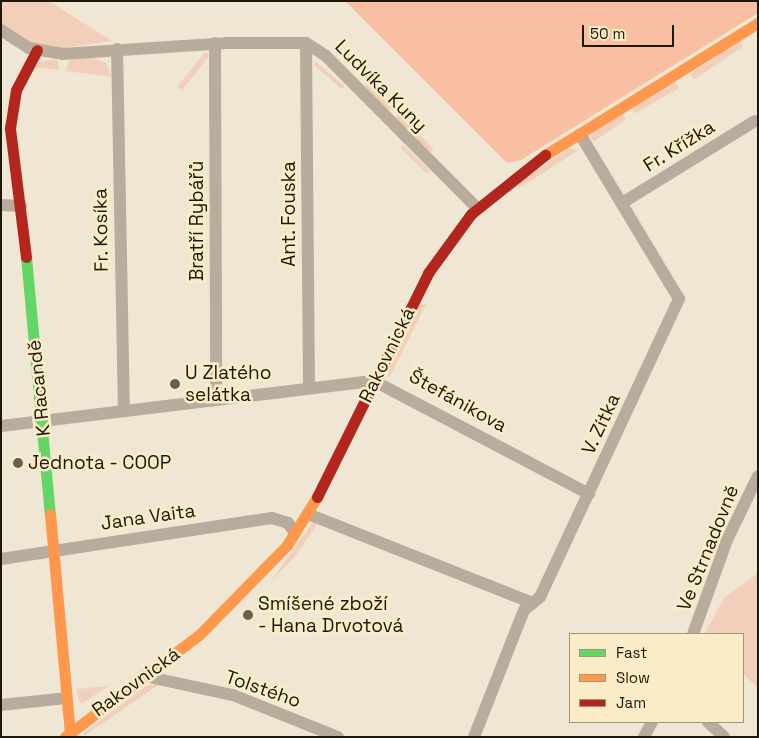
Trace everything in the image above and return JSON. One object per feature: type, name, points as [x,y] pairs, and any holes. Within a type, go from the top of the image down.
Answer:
[{"type":"main road","name":"Rakovnická","points":[[67,734],[144,676],[239,598],[295,533],[308,514],[433,264],[477,208],[526,168],[758,23]]},
{"type":"main road","name":"K Racandě","points":[[37,50],[18,84],[10,113],[42,420],[66,698],[67,734]]},
{"type":"street","name":"Ludvíka Kuny","points":[[1,30],[37,50],[62,54],[215,44],[306,43],[326,56],[477,208]]},
{"type":"street","name":"Ant. Fouska","points":[[306,43],[309,385]]},
{"type":"street","name":"Bratří Rybářů","points":[[215,44],[216,398]]},
{"type":"street","name":"Fr. Kosíka","points":[[117,49],[124,410]]},
{"type":"street","name":"Fr. Křížka","points":[[622,203],[755,121]]},
{"type":"street","name":"V. Zítka","points":[[474,737],[524,610],[540,597],[679,299],[580,134]]},
{"type":"street","points":[[1,205],[21,206]]},
{"type":"street","points":[[1,426],[309,385],[374,380]]},
{"type":"street","name":"Štefánikova","points":[[374,380],[589,494]]},
{"type":"street","name":"Ve Strnadovně","points":[[693,633],[727,540],[758,476]]},
{"type":"street","points":[[308,514],[533,603]]},
{"type":"street","name":"Jana Vaita","points":[[1,559],[53,549],[272,518],[288,523],[295,533]]},
{"type":"street","name":"Tolstého","points":[[144,676],[233,695],[338,737]]},
{"type":"street","points":[[1,705],[66,698]]},
{"type":"street","points":[[644,737],[651,723]]},
{"type":"street","points":[[709,723],[724,737]]},
{"type":"shaded area","points":[[1,1],[49,1],[112,41],[62,48],[31,43],[1,24]]},
{"type":"shaded area","points":[[345,1],[758,1],[758,13],[521,160],[507,163]]},
{"type":"shaded area","points":[[739,41],[743,47],[694,80],[690,74]]},
{"type":"shaded area","points":[[205,52],[210,56],[182,90],[177,86]]},
{"type":"shaded area","points":[[92,57],[106,63],[112,77],[66,71],[70,59]]},
{"type":"shaded area","points":[[57,59],[59,70],[34,67],[40,62]]},
{"type":"shaded area","points":[[316,62],[345,86],[343,89],[313,65]]},
{"type":"shaded area","points":[[675,81],[679,88],[635,113],[631,106]]},
{"type":"shaded area","points":[[367,82],[394,109],[387,110],[365,87]]},
{"type":"shaded area","points":[[399,114],[434,149],[430,152],[395,118]]},
{"type":"shaded area","points":[[622,114],[626,120],[594,142],[590,136]]},
{"type":"shaded area","points":[[403,145],[430,171],[427,174],[400,148]]},
{"type":"shaded area","points":[[569,149],[579,150],[519,188],[517,183]]},
{"type":"shaded area","points":[[426,304],[389,378],[387,372],[420,305]]},
{"type":"shaded area","points":[[313,522],[317,524],[294,558],[271,581]]},
{"type":"shaded area","points":[[758,573],[758,688],[744,675],[744,633],[705,633],[724,598]]},
{"type":"shaded area","points":[[147,685],[158,685],[84,736],[84,733]]},
{"type":"shaded area","points":[[108,686],[83,703],[79,702],[77,689]]},
{"type":"traffic: fast","points":[[26,257],[50,514]]},
{"type":"traffic: slow","points":[[545,155],[758,23]]},
{"type":"traffic: slow","points":[[65,737],[199,635],[287,545],[317,497]]},
{"type":"traffic: slow","points":[[50,514],[70,732]]},
{"type":"traffic: jam","points":[[26,257],[10,128],[16,90],[37,50]]},
{"type":"traffic: jam","points":[[317,497],[428,273],[471,214],[545,155]]},
{"type":"place","name":"U Zlatého selátka","points":[[175,384]]},
{"type":"place","name":"Jednota - COOP","points":[[18,463]]},
{"type":"place","name":"Smíšené zboží - Hana Drvotová","points":[[248,615]]}]
